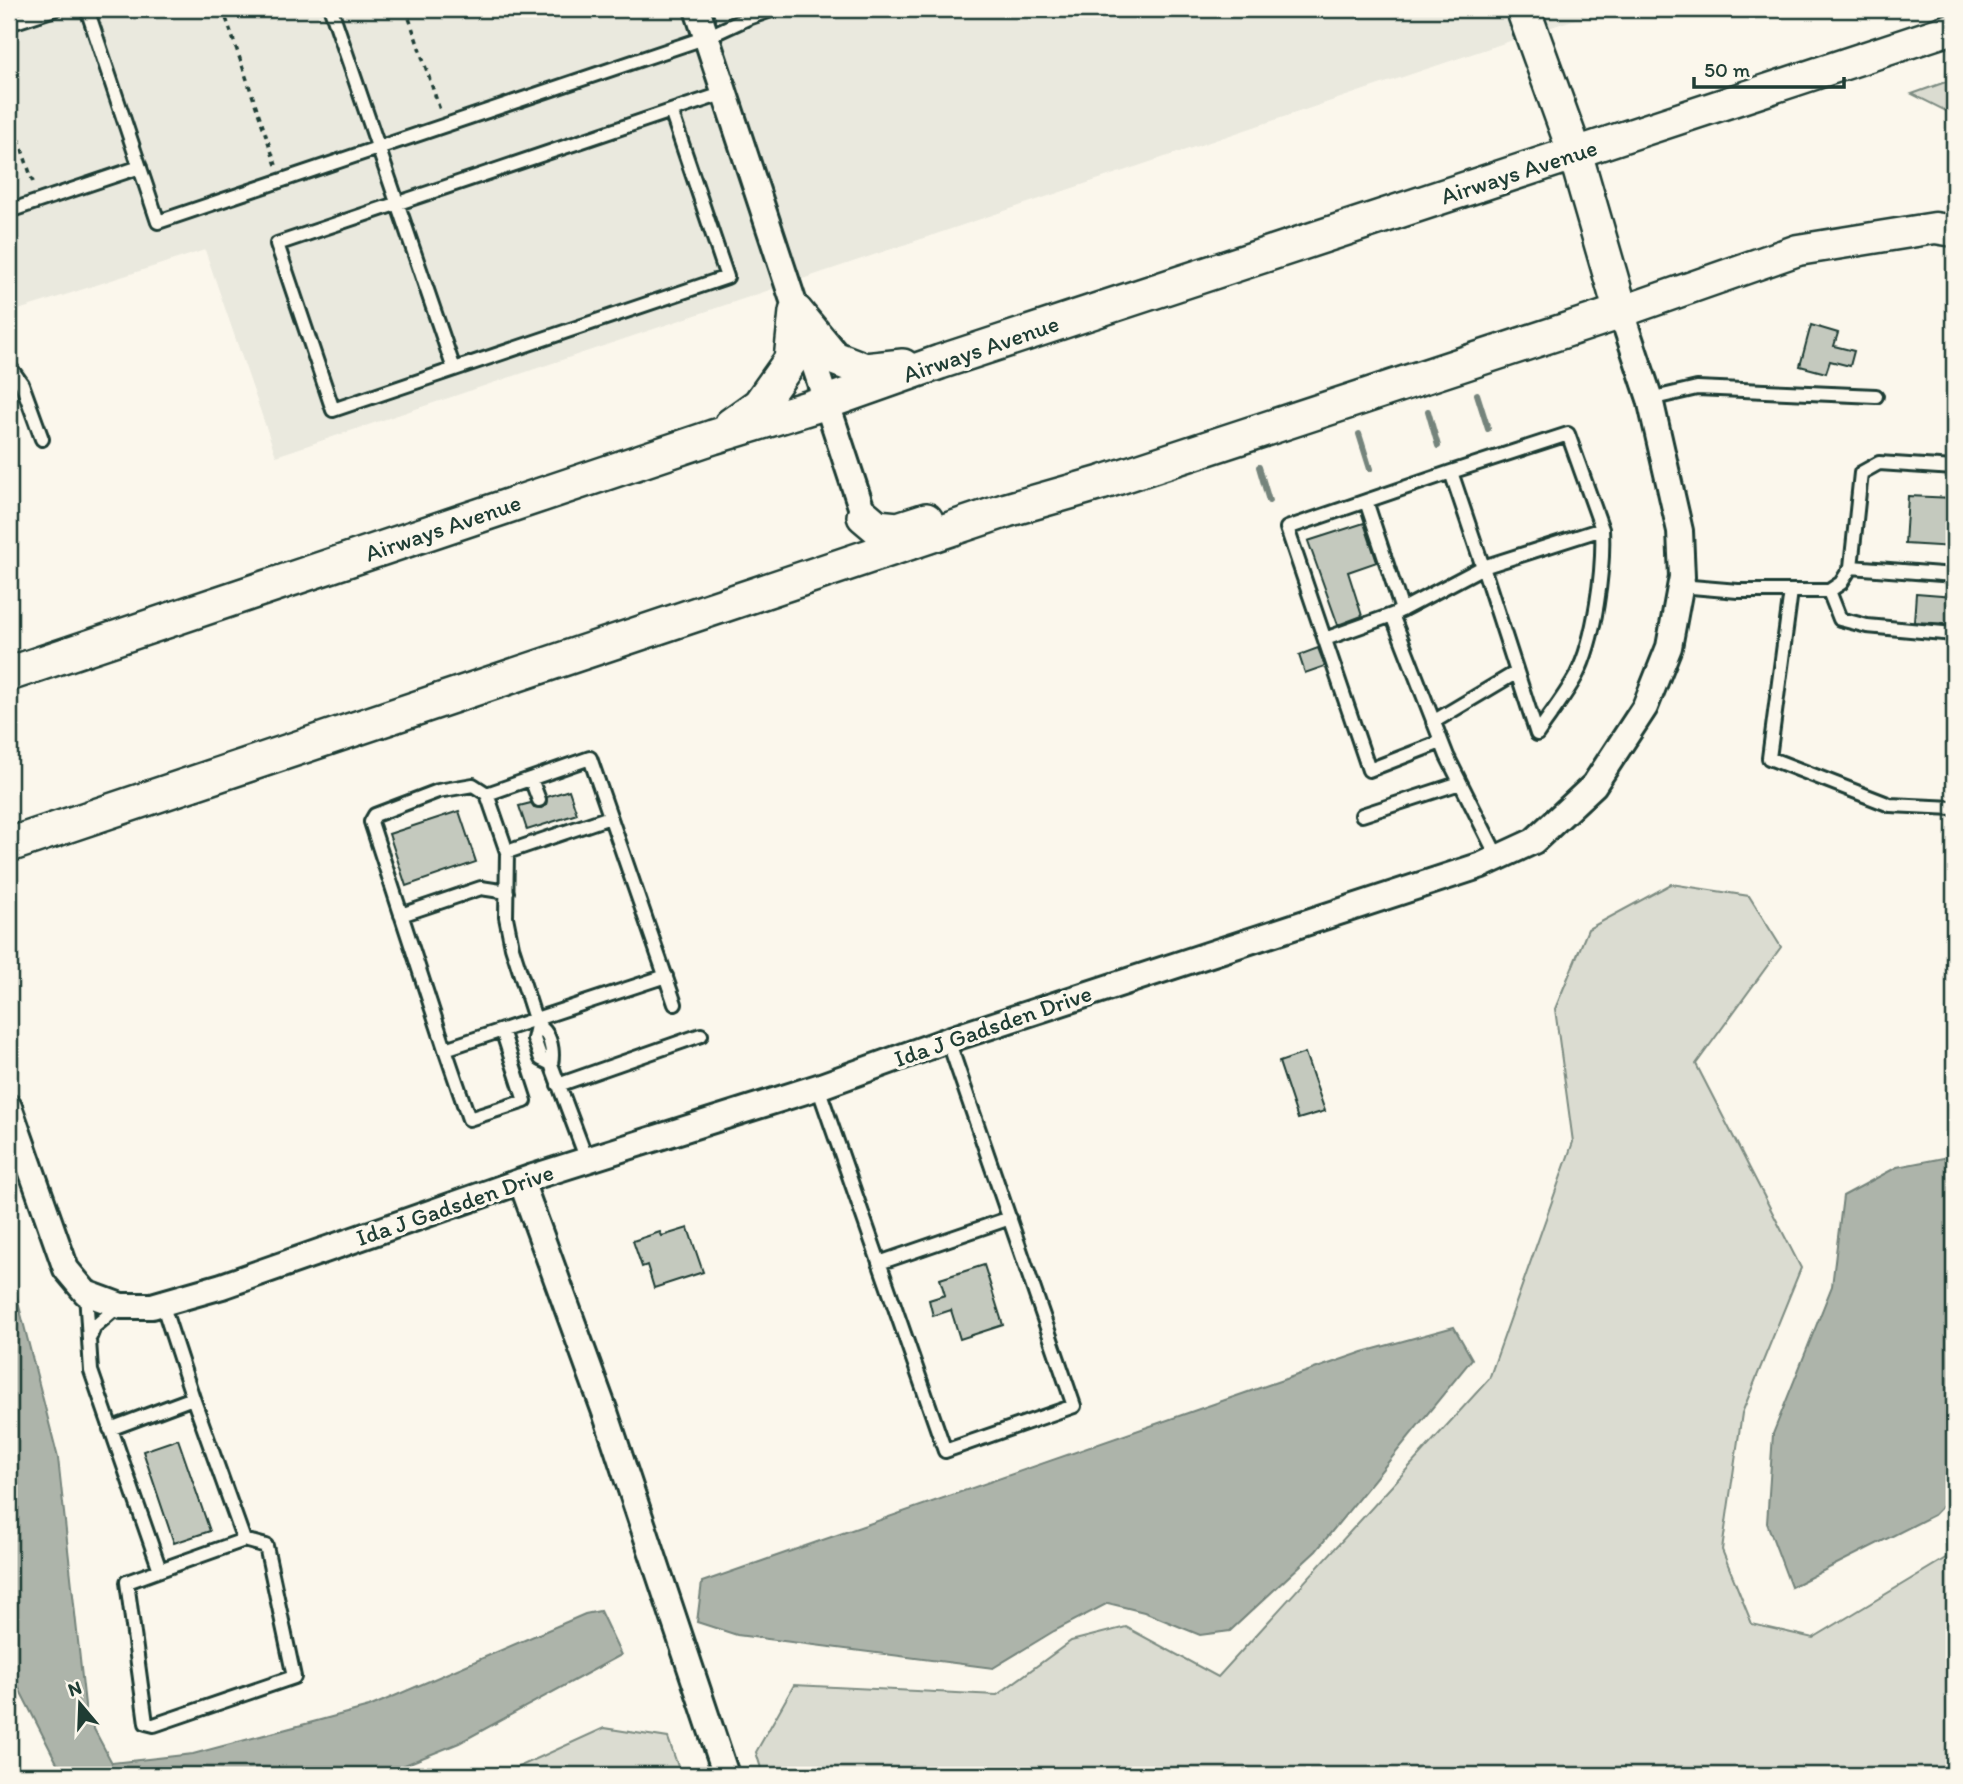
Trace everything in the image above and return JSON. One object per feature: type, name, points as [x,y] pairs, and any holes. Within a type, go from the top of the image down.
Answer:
[{"type":"main road","points":[[9,845],[1006,510],[1101,483],[1621,312],[1575,153],[1523,9]]},
{"type":"main road","name":"Airways Avenue","points":[[9,674],[713,437],[827,402],[940,362],[1575,153]]},
{"type":"main road","points":[[796,312],[834,358],[865,370],[940,362]]},
{"type":"main road","points":[[713,437],[759,405],[791,360],[796,312]]},
{"type":"main road","points":[[864,516],[877,527],[898,529],[956,510],[1006,510]]},
{"type":"main road","points":[[809,577],[852,544],[863,528],[864,516]]},
{"type":"street","points":[[697,9],[864,516]]},
{"type":"street","name":"Airways Avenue","points":[[1575,153],[1954,27]]},
{"type":"street","points":[[1621,312],[1798,250],[1935,228],[1954,231]]},
{"type":"street","name":"Ida J Gadsden Drive","points":[[86,1293],[120,1305],[152,1306],[222,1286],[521,1181],[818,1087],[948,1040],[1482,865],[1534,841],[1594,785],[1645,707],[1669,647],[1682,577],[1680,531],[1650,399],[1621,312]]},
{"type":"street","points":[[9,1107],[66,1269],[86,1293]]},
{"type":"street","points":[[521,1181],[605,1412],[726,1775]]},
{"type":"lane","points":[[9,24],[55,9]]},
{"type":"lane","points":[[87,9],[158,222],[706,37],[774,9]]},
{"type":"lane","points":[[331,9],[454,369]]},
{"type":"lane","points":[[671,111],[727,278],[333,410],[277,244],[398,203],[671,111],[725,93]]},
{"type":"lane","points":[[9,211],[140,167]]},
{"type":"lane","points":[[9,366],[22,384],[42,439]]},
{"type":"lane","points":[[1650,399],[1697,388],[1876,396]]},
{"type":"lane","points":[[1441,742],[1369,770],[1287,528],[1451,472],[1568,434],[1602,529],[1603,554],[1588,645],[1576,675],[1537,734],[1451,472]]},
{"type":"lane","points":[[1680,586],[1738,592],[1829,591],[1840,583],[1851,567],[1861,473],[1879,463],[1954,468]]},
{"type":"lane","points":[[1366,501],[1397,613],[1433,722],[1498,858]]},
{"type":"lane","points":[[1325,639],[1397,613],[1483,567],[1602,529]]},
{"type":"lane","points":[[1851,567],[1954,575]]},
{"type":"lane","points":[[1791,591],[1769,758],[1890,805],[1954,808]]},
{"type":"lane","points":[[1829,591],[1840,620],[1867,626],[1954,634]]},
{"type":"lane","points":[[1433,722],[1517,672]]},
{"type":"lane","points":[[487,794],[590,758],[675,1003]]},
{"type":"lane","points":[[531,779],[539,800]]},
{"type":"lane","points":[[1362,815],[1460,783]]},
{"type":"lane","points":[[502,1030],[525,1101],[469,1119],[371,822],[375,815],[438,791],[473,785],[487,794],[507,852],[506,917],[512,947],[536,1023],[534,1039],[541,1059],[551,1064],[587,1160]]},
{"type":"lane","points":[[507,852],[610,817]]},
{"type":"lane","points":[[547,824],[552,837]]},
{"type":"lane","points":[[401,915],[481,888],[507,891]]},
{"type":"lane","points":[[445,1049],[502,1030],[536,1023],[666,976]]},
{"type":"lane","points":[[558,1085],[701,1035]]},
{"type":"lane","points":[[818,1087],[945,1451],[1074,1406],[948,1040]]},
{"type":"lane","points":[[879,1263],[1010,1218]]},
{"type":"lane","points":[[86,1293],[91,1371],[160,1570]]},
{"type":"lane","points":[[162,1303],[244,1540]]},
{"type":"lane","points":[[89,1337],[94,1327],[120,1305]]},
{"type":"lane","points":[[110,1429],[193,1398]]},
{"type":"lane","points":[[244,1540],[266,1546],[294,1677],[154,1725],[146,1723],[127,1582],[160,1570],[244,1540]]},
{"type":"path","points":[[223,9],[281,180]]},
{"type":"path","points":[[406,9],[445,125]]},
{"type":"path","points":[[9,111],[39,201]]},
{"type":"shaded area","points":[[9,9],[1605,9],[276,456],[205,250],[9,313]]},
{"type":"shaded area","points":[[1954,79],[1954,115],[1912,94]]},
{"type":"shaded area","points":[[1671,884],[1749,896],[1781,947],[1696,1064],[1801,1268],[1742,1413],[1722,1550],[1752,1624],[1813,1638],[1954,1553],[1954,1775],[763,1775],[756,1752],[794,1685],[997,1695],[1071,1641],[1126,1627],[1218,1677],[1489,1379],[1573,1142],[1555,1009],[1588,929]]},
{"type":"shaded area","points":[[1954,1156],[1954,1494],[1934,1515],[1791,1587],[1767,1523],[1773,1434],[1832,1286],[1843,1196],[1897,1167]]},
{"type":"shaded area","points":[[9,1267],[58,1458],[86,1714],[112,1763],[193,1754],[369,1707],[585,1614],[600,1611],[621,1655],[459,1743],[380,1775],[74,1775],[57,1763],[9,1669]]},
{"type":"shaded area","points":[[1454,1327],[1472,1359],[1316,1551],[1230,1631],[1200,1635],[1144,1612],[1108,1603],[1054,1631],[993,1668],[737,1635],[697,1622],[702,1582],[1363,1352]]},
{"type":"shaded area","points":[[604,1728],[668,1738],[681,1775],[501,1775]]},
{"type":"building","points":[[1811,325],[1838,333],[1834,346],[1854,351],[1850,366],[1830,361],[1826,373],[1800,366]]},
{"type":"building","points":[[1908,496],[1954,498],[1954,547],[1905,544]]},
{"type":"building","points":[[1364,523],[1377,562],[1348,572],[1362,616],[1338,625],[1308,541]]},
{"type":"building","points":[[1916,593],[1954,596],[1952,624],[1914,622]]},
{"type":"building","points":[[1318,648],[1325,666],[1305,673],[1299,655]]},
{"type":"building","points":[[569,790],[577,814],[527,830],[519,806],[531,803],[534,807],[541,808],[546,805],[547,797]]},
{"type":"building","points":[[459,811],[476,862],[406,886],[389,834]]},
{"type":"building","points":[[1305,1053],[1325,1111],[1298,1119],[1279,1062]]},
{"type":"building","points":[[688,1228],[703,1272],[654,1288],[647,1265],[642,1267],[633,1241],[660,1232],[662,1236]]},
{"type":"building","points":[[984,1265],[1003,1325],[960,1339],[951,1310],[933,1316],[929,1300],[945,1295],[940,1279]]},
{"type":"building","points":[[178,1439],[210,1531],[174,1543],[143,1451]]},
{"type":"waterway","points":[[1477,394],[1488,429]]},
{"type":"waterway","points":[[1428,411],[1438,446]]},
{"type":"waterway","points":[[1359,434],[1370,469]]},
{"type":"waterway","points":[[1259,467],[1269,501]]}]
